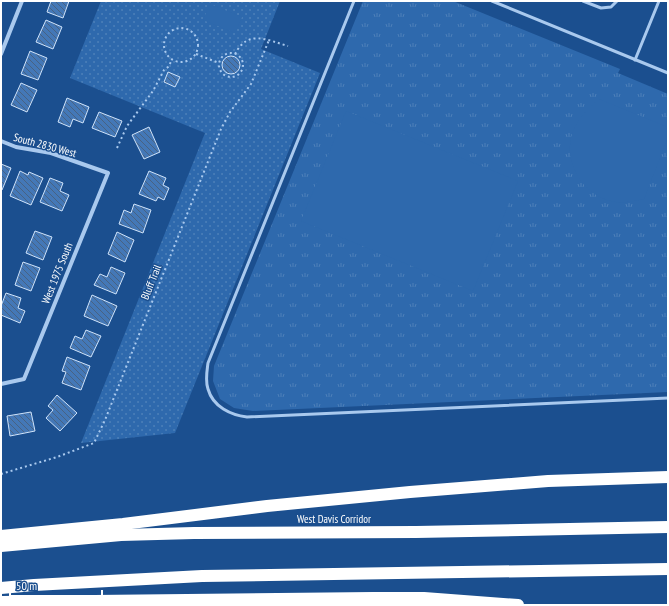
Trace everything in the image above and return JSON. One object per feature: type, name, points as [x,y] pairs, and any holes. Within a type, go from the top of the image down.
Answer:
[{"type":"highway","points":[[1,536],[418,491],[548,482],[668,477]]},
{"type":"highway","name":"West Davis Corridor","points":[[1,546],[121,535],[194,533],[408,532],[668,528]]},
{"type":"highway","points":[[1,588],[202,576],[668,569]]},
{"type":"highway","points":[[1,602],[424,598],[518,605]]},
{"type":"street","points":[[1,54],[22,1]]},
{"type":"street","name":"South 2830 West","points":[[1,141],[16,147],[51,153],[108,173]]},
{"type":"street","name":"West 1975 South","points":[[1,384],[24,379],[108,173]]},
{"type":"lane","points":[[354,1],[208,363],[206,376],[208,389],[214,401],[224,410],[235,415],[248,417],[668,398]]},
{"type":"lane","points":[[492,1],[668,73]]},
{"type":"lane","points":[[583,1],[601,8],[611,7],[617,1]]},
{"type":"lane","points":[[635,60],[659,1]]},
{"type":"path","points":[[175,29],[187,29],[194,34],[198,42],[196,54],[186,62],[172,60],[166,55],[164,49],[163,43],[167,34],[175,29]]},
{"type":"path","points":[[235,54],[243,43],[250,39],[256,38],[288,46]]},
{"type":"path","name":"Bluff Trail","points":[[1,474],[57,457],[94,443],[105,420],[221,129],[230,112],[250,84],[268,40]]},
{"type":"path","points":[[196,54],[219,63]]},
{"type":"path","points":[[226,54],[235,54],[240,57],[242,69],[237,75],[226,76],[220,70],[219,63],[222,56],[226,54]]},
{"type":"path","points":[[117,148],[127,126],[153,91],[164,70],[168,67],[172,60]]},
{"type":"green space","points":[[101,1],[280,1],[261,49],[320,73],[175,433],[81,443],[205,133],[70,78]]},
{"type":"green space","points":[[363,1],[453,1],[620,69],[618,73],[668,94],[668,392],[253,411],[234,408],[220,399],[213,381],[214,366]]},
{"type":"green space","points":[[210,4],[242,17],[235,33],[203,20]]},
{"type":"green space","points":[[599,99],[665,126],[668,131],[668,137],[644,199],[630,202],[616,202],[604,199],[585,185],[578,176],[573,165],[570,153],[570,141],[574,129],[582,116]]},
{"type":"green space","points":[[346,111],[518,181],[473,291],[301,221]]},
{"type":"building","points":[[51,1],[69,1],[63,18],[47,12]]},
{"type":"building","points":[[46,20],[62,27],[53,49],[36,42]]},
{"type":"building","points":[[30,51],[47,58],[38,80],[21,74]]},
{"type":"building","points":[[231,56],[237,59],[240,65],[237,71],[231,74],[225,71],[222,65],[225,59]]},
{"type":"building","points":[[168,72],[180,77],[175,87],[164,82]]},
{"type":"building","points":[[21,83],[37,90],[27,112],[11,105]]},
{"type":"building","points":[[67,98],[89,107],[83,123],[73,119],[70,127],[58,122]]},
{"type":"building","points":[[99,112],[122,121],[115,137],[92,128]]},
{"type":"building","points":[[149,127],[160,152],[144,159],[132,135]]},
{"type":"building","points":[[1,164],[11,168],[2,190],[1,190]]},
{"type":"building","points":[[20,171],[28,175],[29,172],[43,178],[31,205],[10,196]]},
{"type":"building","points":[[149,171],[166,178],[163,185],[169,188],[164,200],[158,197],[156,201],[139,194]]},
{"type":"building","points":[[50,178],[63,183],[60,191],[69,195],[62,211],[40,202]]},
{"type":"building","points":[[134,204],[151,210],[143,233],[119,224],[124,210],[131,213]]},
{"type":"building","points":[[35,231],[52,237],[43,260],[26,253]]},
{"type":"building","points":[[117,232],[134,240],[125,262],[108,254]]},
{"type":"building","points":[[23,262],[40,268],[31,291],[15,285]]},
{"type":"building","points":[[111,267],[125,273],[116,294],[94,285],[100,274],[107,277]]},
{"type":"building","points":[[6,293],[21,298],[18,308],[25,311],[20,323],[1,315],[1,306]]},
{"type":"building","points":[[92,295],[117,306],[108,326],[84,316]]},
{"type":"building","points":[[86,330],[101,336],[91,357],[70,348],[75,336],[82,339]]},
{"type":"building","points":[[67,357],[90,366],[81,390],[62,383],[66,372],[62,371]]},
{"type":"building","points":[[57,395],[77,413],[60,431],[46,418],[53,410],[48,406]]},
{"type":"building","points":[[31,412],[35,431],[10,436],[7,416]]}]
